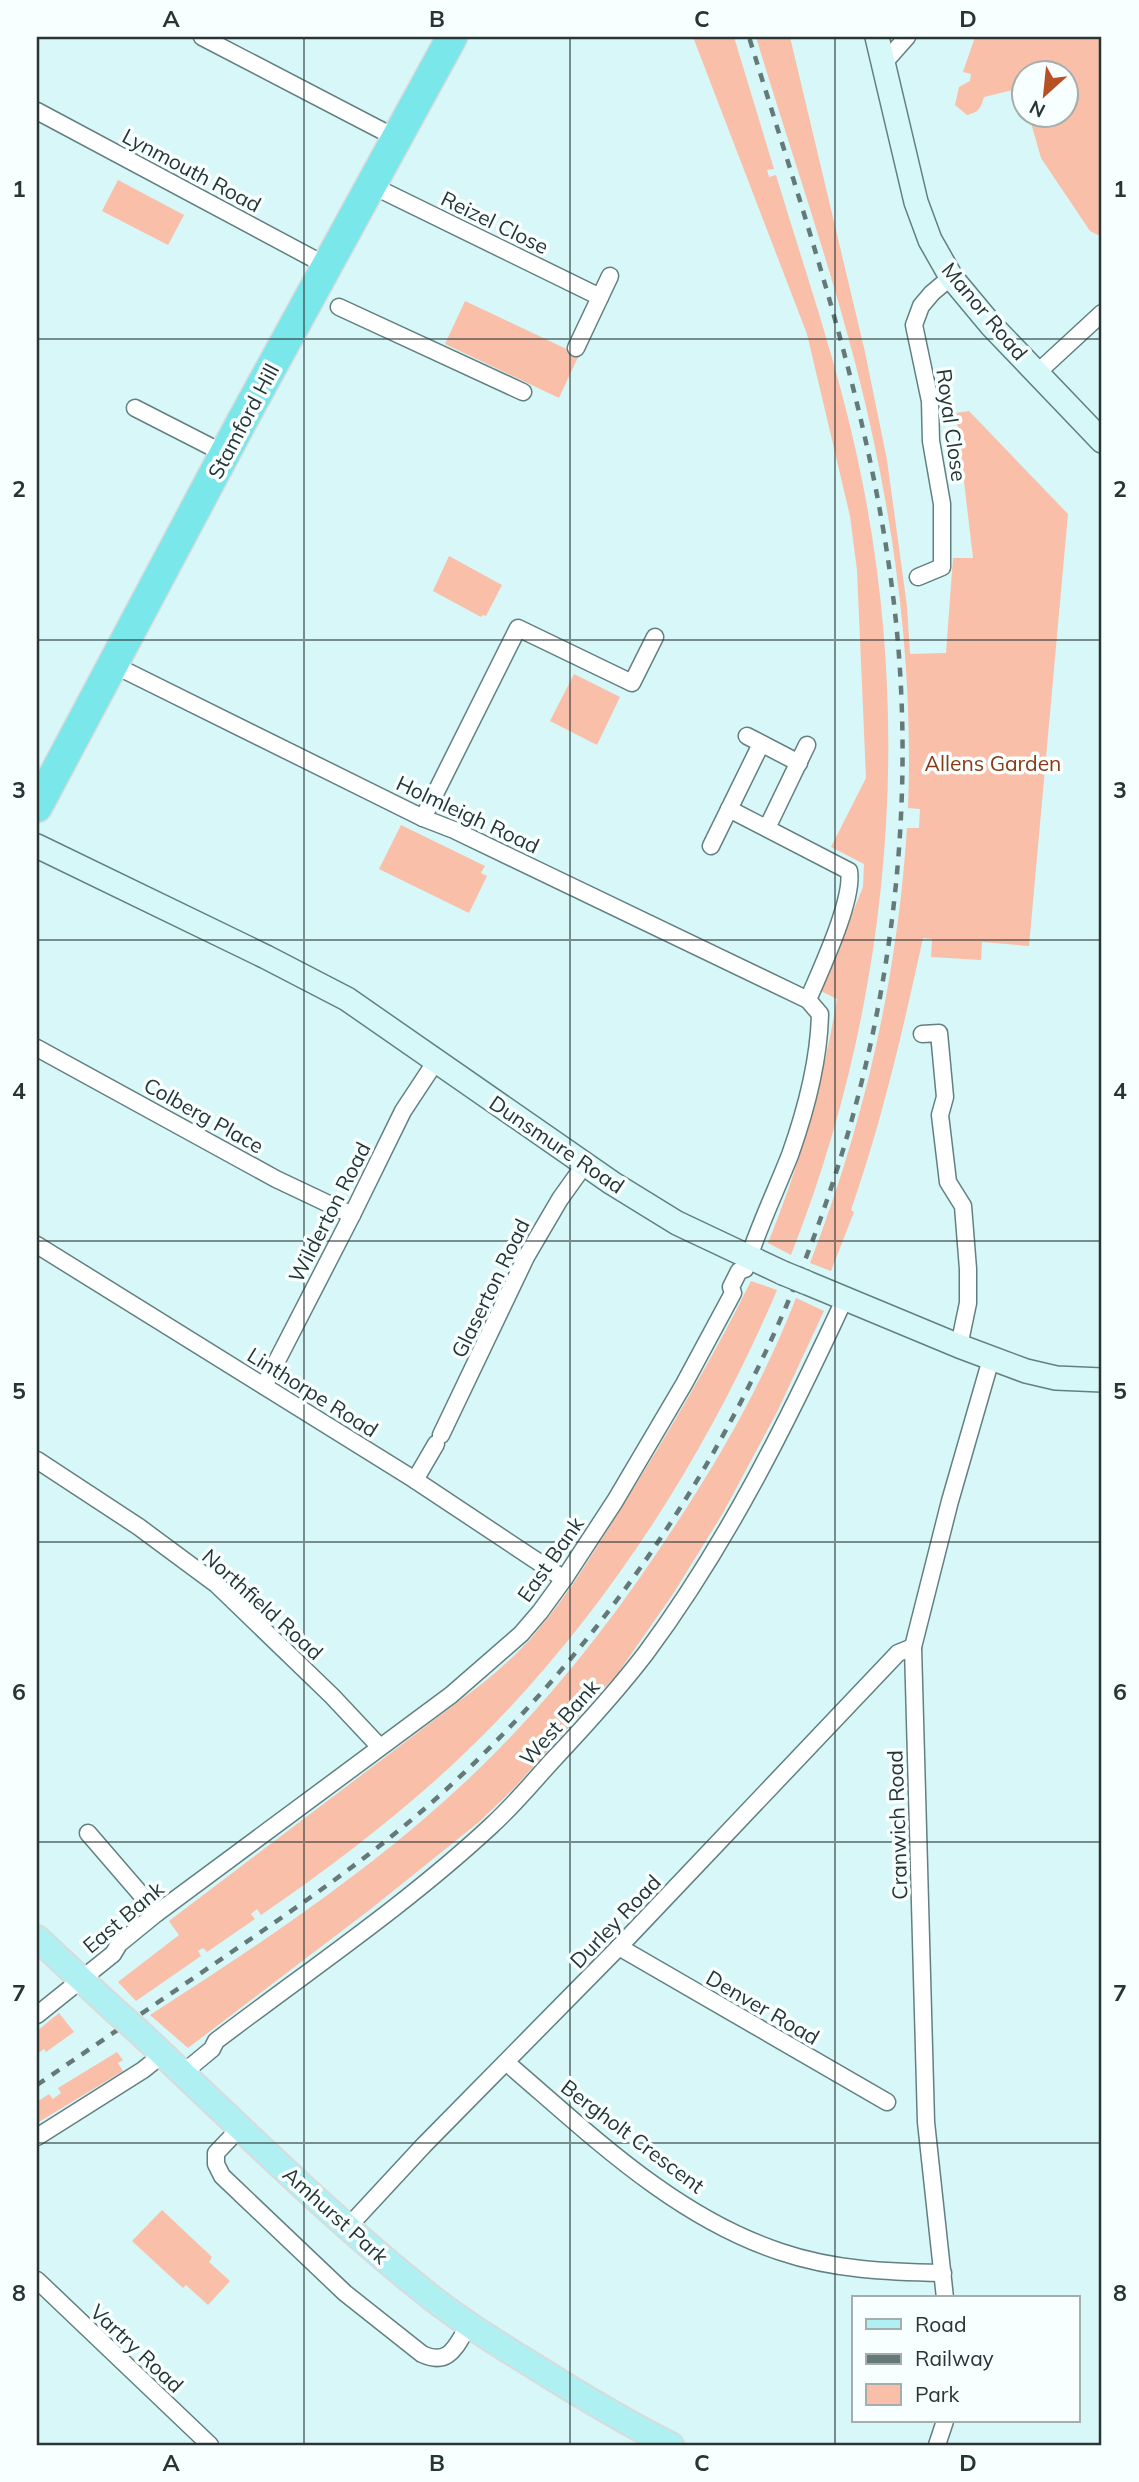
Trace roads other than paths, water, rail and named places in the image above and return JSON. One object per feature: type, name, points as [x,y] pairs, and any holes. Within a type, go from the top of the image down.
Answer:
[{"type":"highway","name":"Stamford Hill","points":[[37,807],[111,664],[452,37]]},
{"type":"main road","name":"Amhurst Park","points":[[37,1938],[348,2227],[433,2299],[469,2325],[619,2418],[671,2445]]},
{"type":"street","points":[[202,37],[398,139]]},
{"type":"street","name":"Manor Road","points":[[877,37],[916,202],[927,234],[951,277],[991,325],[1102,441]]},
{"type":"street","points":[[883,64],[907,37]]},
{"type":"street","name":"Lynmouth Road","points":[[37,111],[327,266]]},
{"type":"street","name":"Reizel Close","points":[[371,185],[600,297]]},
{"type":"street","points":[[576,348],[610,276]]},
{"type":"street","name":"Royal Close","points":[[918,577],[942,567],[942,504],[931,441],[930,401],[914,326],[921,306],[951,277]]},
{"type":"street","points":[[339,307],[523,392]]},
{"type":"street","points":[[1037,373],[1102,313]]},
{"type":"street","points":[[135,408],[225,454]]},
{"type":"street","points":[[424,818],[518,628],[630,686],[655,637]]},
{"type":"street","name":"Holmleigh Road","points":[[111,664],[424,818],[808,1000]]},
{"type":"street","points":[[710,846],[729,809],[754,740],[799,763]]},
{"type":"street","points":[[767,828],[807,745]]},
{"type":"street","points":[[729,809],[849,871],[849,882],[832,946],[808,1000]]},
{"type":"street","name":"Dunsmure Road","points":[[37,846],[267,957],[346,999],[585,1164],[747,1264],[783,1273],[991,1359],[1056,1378],[1102,1380]]},
{"type":"street","name":"East Bank","points":[[37,2015],[113,1954],[118,1944],[158,1913],[451,1695],[502,1653],[541,1612],[663,1422],[733,1293],[731,1287],[739,1271],[747,1264],[753,1241],[790,1154],[819,1046],[820,1014],[808,1000]]},
{"type":"street","points":[[922,1034],[939,1033],[945,1097],[940,1115],[948,1182],[963,1206],[968,1303],[959,1346]]},
{"type":"street","name":"Colberg Place","points":[[37,1048],[276,1179],[352,1215]]},
{"type":"street","name":"Wilderton Road","points":[[264,1386],[403,1111],[436,1060]]},
{"type":"street","name":"Glaserton Road","points":[[415,1480],[438,1439],[526,1257],[560,1199],[585,1164]]},
{"type":"street","name":"Linthorpe Road","points":[[37,1245],[415,1480],[564,1579]]},
{"type":"street","name":"West Bank","points":[[183,2073],[212,2049],[216,2041],[344,1947],[466,1848],[515,1802],[620,1686],[654,1642],[703,1568],[759,1473],[845,1298]]},
{"type":"street","name":"Cranwich Road","points":[[945,2296],[926,2122],[913,1647],[950,1502],[991,1359]]},
{"type":"street","name":"Northfield Road","points":[[37,1460],[139,1527],[216,1584],[332,1696],[379,1746]]},
{"type":"street","name":"Durley Road","points":[[348,2227],[898,1653],[913,1647]]},
{"type":"street","points":[[88,1833],[158,1913]]},
{"type":"street","name":"Denver Road","points":[[619,1947],[887,2102]]},
{"type":"street","points":[[37,2137],[163,2054]]},
{"type":"street","name":"Bergholt Crescent","points":[[507,2063],[607,2149],[648,2180],[688,2207],[731,2230],[780,2252],[830,2265],[872,2272],[943,2273]]},
{"type":"street","points":[[240,2128],[216,2153],[216,2164],[222,2176],[345,2293],[422,2354],[435,2360],[444,2358],[453,2349],[469,2325]]},
{"type":"street","name":"Vartry Road","points":[[37,2280],[210,2445]]},
{"type":"street","points":[[937,2445],[945,2422]]},
{"type":"railway","points":[[37,2085],[302,1903],[386,1841],[439,1796],[553,1680],[652,1551],[736,1411],[804,1262],[855,1106],[888,946],[902,784],[896,622],[886,547],[856,399],[816,253],[749,37]]},
{"type":"park label","name":"Allens Garden","points":[[993,763]]}]
